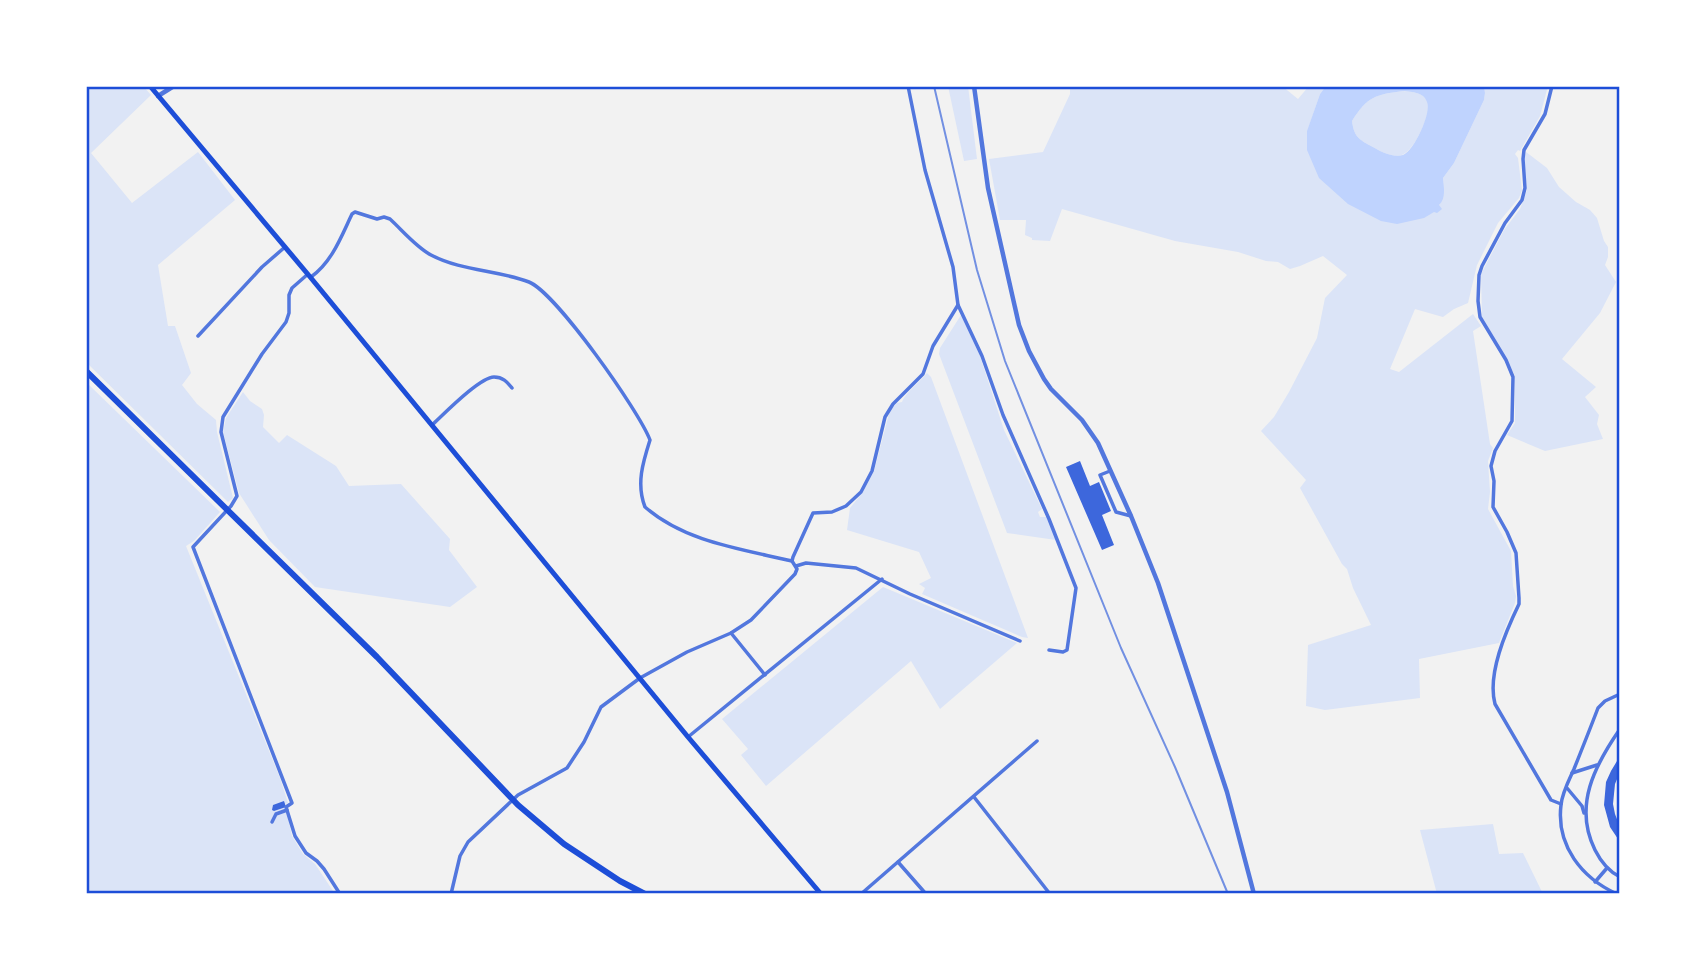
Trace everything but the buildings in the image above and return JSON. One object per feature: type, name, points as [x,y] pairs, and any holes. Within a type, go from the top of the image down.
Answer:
[{"type":"main road","points":[[150,86],[819,894]]},
{"type":"main road","points":[[86,371],[377,657],[527,813],[564,844],[645,894]]},
{"type":"street","points":[[158,96],[174,86]]},
{"type":"street","points":[[908,86],[925,170],[953,267],[958,306],[982,356],[1003,415],[1076,588],[1067,650],[1049,650]]},
{"type":"street","points":[[974,86],[988,188],[1019,325],[1044,379],[1091,431],[1131,516],[1157,583],[1227,792],[1254,894]]},
{"type":"street","points":[[1552,86],[1545,114],[1524,150],[1525,188],[1522,200],[1505,223],[1482,266],[1478,301],[1480,317],[1506,360],[1513,377],[1514,389],[1512,421],[1495,451],[1492,466],[1493,507],[1516,553],[1520,598],[1502,644],[1493,678],[1493,696],[1495,704],[1551,800],[1561,804]]},
{"type":"street","points":[[340,894],[324,869],[306,853],[295,836],[286,807],[292,803],[193,547],[237,496],[221,432],[223,417],[286,322],[292,288],[326,262],[355,212],[377,219],[390,219],[432,256],[467,268],[534,284],[561,311],[585,341],[648,434],[650,440],[640,479],[645,507],[672,526],[700,538],[792,561],[797,569],[751,620],[732,633],[687,652],[640,678],[601,707],[584,742],[566,768],[518,794],[468,842],[462,850],[451,894]]},
{"type":"street","points":[[198,336],[262,267],[285,247]]},
{"type":"street","points":[[792,561],[813,513],[832,512],[846,506],[861,492],[872,471],[885,417],[892,404],[923,374],[933,346],[958,306]]},
{"type":"street","points":[[432,425],[489,377],[505,380],[512,388]]},
{"type":"street","points":[[1110,471],[1100,475],[1116,512],[1131,516]]},
{"type":"street","points":[[796,566],[806,563],[856,568],[1020,640]]},
{"type":"street","points":[[688,737],[881,579]]},
{"type":"street","points":[[732,633],[765,675]]},
{"type":"street","points":[[1618,894],[1595,882],[1575,863],[1561,825],[1561,804],[1598,708],[1605,701],[1620,694]]},
{"type":"street","points":[[1620,729],[1598,764],[1589,789],[1586,818],[1591,842],[1607,868],[1620,877]]},
{"type":"street","points":[[860,894],[1037,741]]},
{"type":"street","points":[[1572,773],[1598,764]]},
{"type":"street","points":[[1566,788],[1582,806],[1586,818]]},
{"type":"street","points":[[973,796],[1050,894]]},
{"type":"street","points":[[272,822],[276,814],[287,810]]},
{"type":"street","points":[[898,862],[926,894]]},
{"type":"street","points":[[1595,882],[1607,868]]},
{"type":"shaded area","points":[[86,86],[143,86],[151,95],[91,153],[132,203],[198,152],[235,200],[158,265],[168,326],[175,326],[191,373],[182,385],[197,404],[216,420],[233,498],[228,502],[86,362]]},
{"type":"shaded area","points":[[948,86],[968,86],[977,159],[964,161]]},
{"type":"shaded area","points":[[1070,86],[1282,86],[1298,99],[1309,86],[1326,86],[1320,94],[1307,132],[1428,214],[1440,204],[1444,189],[1443,178],[1454,163],[1484,100],[1484,86],[1548,86],[1540,116],[1520,151],[1515,154],[1518,158],[1522,190],[1519,198],[1498,223],[1477,265],[1468,303],[1443,317],[1415,309],[1390,369],[1399,372],[1473,314],[1481,326],[1473,331],[1490,444],[1493,448],[1488,461],[1488,509],[1511,551],[1516,596],[1499,643],[1419,659],[1420,698],[1325,710],[1306,706],[1308,645],[1371,625],[1347,569],[1300,488],[1306,480],[1261,431],[1274,417],[1317,338],[1325,298],[1347,275],[1323,256],[1290,269],[1278,262],[1175,241],[1062,209],[1050,241],[1032,240],[1025,235],[1026,220],[1000,220],[989,159],[1043,152],[1070,94]]},
{"type":"shaded area","points":[[1403,91],[1424,96],[1429,107],[1425,123],[1412,147],[1402,155],[1394,156],[1360,139],[1355,134],[1352,121],[1373,98]]},
{"type":"shaded area","points":[[1526,152],[1547,168],[1559,187],[1597,218],[1608,247],[1605,265],[1616,282],[1600,313],[1562,359],[1596,387],[1585,397],[1599,415],[1597,424],[1603,439],[1545,451],[1507,435],[1515,423],[1515,376],[1482,317],[1481,274],[1504,230],[1520,209],[1527,190],[1524,159]]},
{"type":"shaded area","points":[[961,315],[980,356],[1004,430],[1042,509],[1038,512],[1040,517],[1047,517],[1056,540],[1007,533],[939,354]]},
{"type":"shaded area","points":[[927,373],[931,377],[1028,638],[922,594],[925,588],[919,584],[931,578],[919,552],[847,530],[850,508],[863,492],[874,471],[890,410],[902,402]]},
{"type":"shaded area","points":[[86,382],[220,512],[194,541],[186,546],[280,778],[288,803],[285,804],[292,836],[335,894],[86,894]]},
{"type":"shaded area","points":[[243,392],[262,409],[263,427],[279,443],[287,435],[336,466],[349,486],[401,484],[450,539],[449,550],[477,587],[450,607],[315,587],[269,540],[239,493],[223,432],[226,418]]},
{"type":"shaded area","points":[[883,587],[1017,643],[940,709],[911,661],[766,786],[741,755],[748,749],[722,719]]},
{"type":"shaded area","points":[[1493,824],[1499,854],[1523,853],[1543,894],[1437,894],[1420,830]]},
{"type":"water","points":[[1326,86],[1484,86],[1484,100],[1454,163],[1443,178],[1444,196],[1439,205],[1442,209],[1424,218],[1397,224],[1381,221],[1348,204],[1319,178],[1307,150],[1307,131],[1320,94]],"holes":[[[1403,91],[1423,96],[1427,102],[1427,114],[1421,131],[1407,152],[1399,156],[1390,155],[1357,136],[1352,121],[1373,98]]]},
{"type":"railway","points":[[934,86],[977,270],[1005,361],[1121,648],[1228,894]]}]
